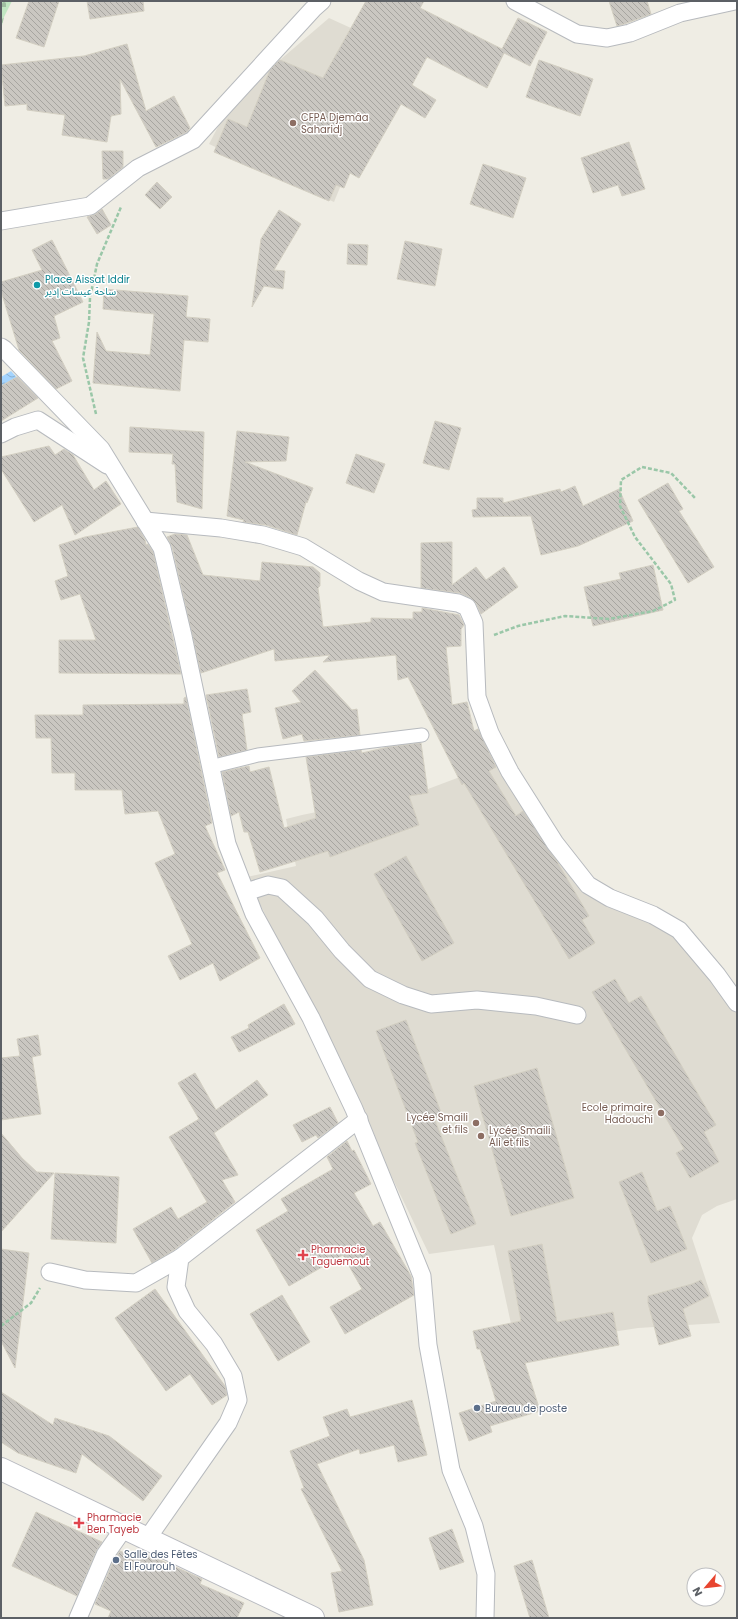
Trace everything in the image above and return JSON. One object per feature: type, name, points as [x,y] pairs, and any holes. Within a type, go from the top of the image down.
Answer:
[{"type":"main road","points":[[1,1469],[313,1618]]},
{"type":"street","points":[[1,221],[90,206],[138,168],[193,140],[313,8],[322,1]]},
{"type":"street","points":[[515,1],[577,34],[607,38],[630,32],[680,13],[735,1]]},
{"type":"street","points":[[1,347],[101,449],[162,548],[183,636],[227,844],[254,914],[312,1018],[359,1119],[422,1276],[428,1345],[451,1470],[474,1526],[486,1574],[485,1618]]},
{"type":"street","points":[[1,434],[38,420],[115,471]]},
{"type":"street","points":[[145,521],[222,528],[263,535],[303,547],[359,581],[383,592],[458,603],[466,607],[474,623],[477,697],[490,733],[510,772],[555,842],[588,885],[610,898],[653,915],[679,930],[717,975],[737,1003]]},
{"type":"street","points":[[210,767],[258,755],[422,735]]},
{"type":"street","points":[[246,892],[268,885],[282,888],[315,918],[342,951],[370,979],[402,995],[431,1004],[477,1000],[536,1006],[577,1015]]},
{"type":"street","points":[[50,1272],[85,1280],[136,1283],[180,1258],[359,1119]]},
{"type":"street","points":[[147,1539],[228,1423],[238,1400],[233,1376],[214,1344],[187,1311],[176,1287],[180,1258]]},
{"type":"street","points":[[78,1618],[105,1555],[124,1528]]},
{"type":"path","points":[[97,417],[83,358],[89,322],[90,298],[97,264],[123,204]]},
{"type":"path","points":[[475,643],[518,626],[565,616],[610,619],[653,611],[675,600],[671,584],[635,537],[620,506],[621,480],[642,467],[671,473],[696,499]]},
{"type":"path","points":[[1,1326],[31,1303],[50,1272]]},
{"type":"shaded area","name":"CFPA Djemâa Saharidj","points":[[329,18],[397,49],[334,202],[209,144],[231,102]]},
{"type":"shaded area","name":"Lycée Smaili Ali et fils","points":[[505,760],[588,885],[653,915],[737,1003],[737,1199],[717,1206],[702,1215],[692,1238],[720,1323],[638,1328],[516,1347],[494,1245],[429,1254],[247,877],[296,866],[286,819],[428,789]]},
{"type":"green space","points":[[1,1],[12,1],[4,17],[1,30]]},
{"type":"water","points":[[11,371],[30,392],[1,414],[1,377]]},
{"type":"building","points":[[29,1],[59,1],[44,47],[16,38]]},
{"type":"building","points":[[87,1],[143,1],[144,11],[90,19]]},
{"type":"building","points":[[366,1],[424,1],[420,8],[502,49],[518,18],[547,32],[530,66],[504,53],[487,88],[427,57],[412,85],[436,100],[425,118],[401,104],[359,178],[350,173],[344,188],[336,185],[329,201],[214,152],[228,119],[247,127],[270,70],[280,60],[323,78]]},
{"type":"building","points":[[609,1],[647,1],[651,14],[617,26]]},
{"type":"building","points":[[127,44],[146,111],[174,96],[190,128],[187,132],[156,147],[120,79],[121,114],[111,116],[107,142],[62,135],[65,115],[27,110],[27,104],[5,106],[1,65],[84,56]]},
{"type":"building","points":[[539,60],[593,79],[580,116],[526,97]]},
{"type":"building","points":[[629,142],[645,189],[622,196],[618,185],[593,193],[581,158]]},
{"type":"building","points":[[102,151],[123,151],[123,167],[108,179],[103,179]]},
{"type":"building","points":[[483,164],[526,178],[513,218],[470,204]]},
{"type":"building","points":[[157,182],[172,197],[160,209],[145,195]]},
{"type":"building","points":[[102,209],[111,225],[97,234],[87,217],[96,214]]},
{"type":"building","points":[[279,210],[301,224],[274,270],[285,271],[283,289],[264,286],[252,307],[261,239]]},
{"type":"building","points":[[52,240],[83,302],[54,316],[60,338],[52,341],[72,381],[56,389],[19,350],[1,291],[1,282],[42,270],[32,250]]},
{"type":"building","points":[[405,241],[442,249],[435,286],[397,279]]},
{"type":"building","points":[[348,244],[368,245],[367,265],[347,264]]},
{"type":"building","points":[[104,289],[188,296],[186,317],[210,319],[208,342],[184,340],[180,391],[93,383],[97,332],[106,351],[150,355],[154,314],[103,309]]},
{"type":"building","points":[[17,377],[38,398],[1,421],[1,386]]},
{"type":"building","points":[[435,421],[461,428],[449,470],[423,463]]},
{"type":"building","points":[[130,427],[204,432],[202,509],[177,502],[175,464],[172,464],[173,454],[129,452]]},
{"type":"building","points":[[237,431],[289,437],[286,461],[245,462],[313,488],[307,503],[306,502],[297,535],[266,525],[243,522],[244,520],[227,516]]},
{"type":"building","points":[[49,446],[55,455],[64,449],[73,455],[94,490],[106,481],[121,504],[75,535],[62,505],[34,522],[1,469],[1,457]]},
{"type":"building","points":[[356,454],[385,464],[374,493],[346,483]]},
{"type":"building","points":[[668,483],[683,509],[679,511],[714,567],[688,583],[638,500]]},
{"type":"building","points":[[575,486],[583,506],[619,489],[633,521],[578,546],[541,555],[531,516],[473,517],[472,510],[477,509],[477,498],[503,498],[503,503],[560,489],[561,492]]},
{"type":"building","points":[[138,527],[146,545],[148,544],[153,552],[181,674],[59,673],[59,640],[96,640],[80,594],[61,600],[55,581],[68,576],[59,545],[85,537]]},
{"type":"building","points":[[175,534],[187,535],[203,575],[260,581],[262,562],[313,567],[320,573],[320,586],[318,588],[323,627],[371,622],[371,618],[413,619],[413,612],[422,612],[422,608],[459,615],[464,625],[461,629],[461,646],[446,647],[452,705],[467,702],[474,731],[478,729],[496,767],[489,771],[516,816],[523,811],[556,860],[589,916],[582,920],[595,943],[569,959],[464,783],[462,785],[408,677],[398,680],[396,655],[323,662],[330,655],[275,661],[274,649],[201,673],[172,546],[167,537]]},
{"type":"building","points":[[452,542],[452,585],[476,567],[486,580],[504,567],[518,587],[481,614],[476,603],[471,598],[460,593],[421,588],[421,543]]},
{"type":"building","points":[[653,565],[663,610],[593,626],[584,587],[621,579],[619,573]]},
{"type":"building","points":[[315,670],[352,710],[357,709],[360,735],[304,741],[302,734],[283,739],[275,708],[301,702],[292,691]]},
{"type":"building","points":[[247,689],[251,712],[242,714],[247,750],[219,757],[206,695]]},
{"type":"building","points":[[186,697],[212,823],[205,826],[225,870],[217,873],[260,958],[220,981],[213,963],[180,980],[168,956],[192,944],[155,863],[175,854],[158,811],[125,814],[122,790],[75,790],[75,773],[52,773],[51,738],[36,738],[35,715],[83,715],[83,705],[184,704],[184,698]]},
{"type":"building","points":[[421,743],[428,793],[409,796],[419,825],[330,857],[328,851],[260,872],[248,832],[244,832],[239,812],[231,816],[222,772],[249,766],[250,772],[269,767],[284,828],[316,818],[306,757],[361,750],[362,753],[388,747]]},
{"type":"building","points":[[406,856],[454,943],[422,961],[374,874]]},
{"type":"building","points":[[615,979],[629,1003],[641,996],[716,1125],[704,1132],[719,1162],[690,1178],[676,1153],[684,1149],[592,992]]},
{"type":"building","points":[[284,1004],[295,1024],[239,1052],[231,1037],[249,1028],[248,1025]]},
{"type":"building","points":[[406,1020],[442,1115],[434,1118],[476,1224],[451,1234],[415,1143],[418,1142],[376,1031]]},
{"type":"building","points":[[38,1035],[41,1055],[32,1057],[41,1114],[1,1120],[1,1058],[20,1056],[17,1039]]},
{"type":"building","points":[[537,1068],[574,1198],[511,1216],[474,1086]]},
{"type":"building","points":[[195,1073],[216,1110],[257,1080],[268,1095],[214,1133],[238,1175],[222,1180],[235,1202],[174,1250],[152,1263],[133,1229],[171,1207],[178,1219],[207,1202],[169,1137],[199,1119],[178,1083]]},
{"type":"building","points":[[330,1107],[338,1123],[318,1138],[316,1135],[302,1142],[293,1125]]},
{"type":"building","points":[[1,1133],[22,1158],[37,1172],[54,1173],[1,1232]]},
{"type":"building","name":"Pharmacie Taguemout","points":[[347,1141],[352,1151],[354,1150],[371,1184],[354,1193],[373,1226],[380,1222],[411,1276],[414,1295],[345,1334],[330,1307],[362,1289],[343,1255],[289,1286],[256,1230],[288,1211],[281,1199],[333,1169],[327,1157]]},
{"type":"building","points":[[642,1172],[657,1211],[670,1206],[687,1249],[651,1263],[619,1182]]},
{"type":"building","points":[[55,1173],[119,1177],[116,1243],[51,1239]]},
{"type":"building","points":[[542,1244],[557,1322],[613,1312],[619,1345],[525,1363],[540,1411],[490,1426],[492,1432],[469,1441],[459,1413],[496,1401],[480,1349],[477,1349],[473,1331],[521,1321],[508,1251]]},
{"type":"building","points":[[1,1249],[29,1253],[15,1368],[1,1341]]},
{"type":"building","points":[[701,1280],[709,1296],[683,1309],[691,1336],[659,1345],[648,1303],[648,1296],[692,1284]]},
{"type":"building","points":[[155,1289],[225,1386],[227,1395],[212,1405],[190,1374],[166,1391],[115,1318]]},
{"type":"building","points":[[282,1295],[310,1342],[278,1361],[250,1314]]},
{"type":"building","points":[[1,1392],[53,1425],[55,1418],[109,1436],[162,1476],[143,1501],[82,1454],[76,1473],[18,1453],[1,1442]]},
{"type":"building","points":[[412,1400],[427,1455],[398,1462],[394,1445],[360,1454],[359,1449],[317,1464],[364,1560],[373,1605],[339,1612],[331,1573],[342,1571],[301,1489],[304,1488],[290,1451],[330,1436],[323,1417],[347,1409],[350,1417]]},
{"type":"building","points":[[36,1512],[102,1542],[96,1551],[77,1596],[12,1566]]},
{"type":"building","points":[[452,1529],[464,1562],[440,1570],[429,1538]]},
{"type":"building","points":[[138,1550],[202,1579],[200,1584],[244,1603],[237,1618],[108,1618],[111,1611],[95,1604],[114,1560],[120,1551],[135,1558]]},
{"type":"building","points":[[532,1560],[549,1618],[530,1618],[514,1566]]},
{"type":"place","name":"CFPA Djemâa Saharidj","points":[[293,123]]},
{"type":"place","name":"Place Aissat Iddir ساحة عيسات إدير","points":[[37,285]]},
{"type":"place","name":"Ecole primaire Hadouchi","points":[[661,1113]]},
{"type":"place","name":"Lycée Smaili et fils","points":[[476,1123]]},
{"type":"place","name":"Lycée Smaili Ali et fils","points":[[481,1136]]},
{"type":"place","name":"Pharmacie Taguemout","points":[[303,1255]]},
{"type":"place","name":"Bureau de poste","points":[[477,1408]]},
{"type":"place","name":"Pharmacie Ben Tayeb","points":[[79,1523]]},
{"type":"place","name":"Salle des Fêtes El Fourouh","points":[[116,1560]]}]
